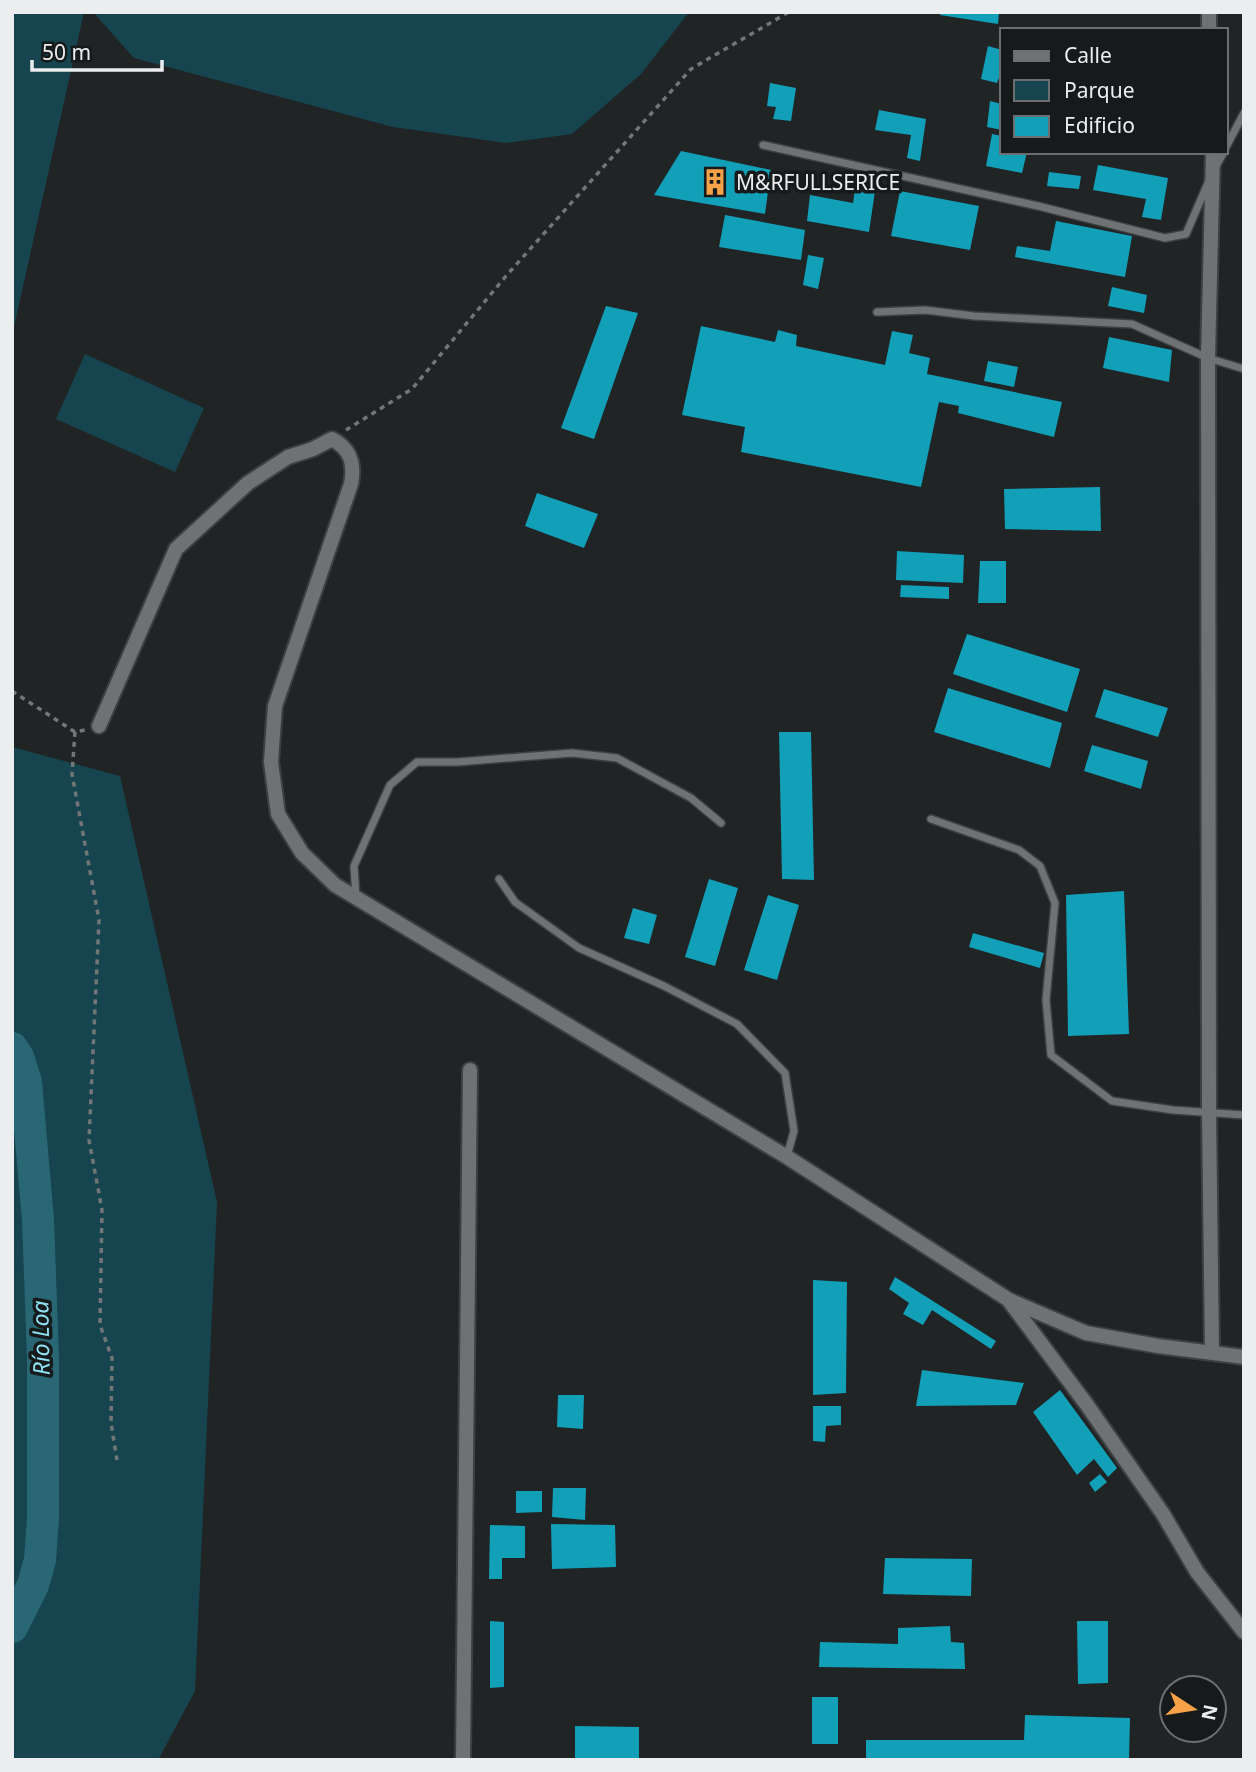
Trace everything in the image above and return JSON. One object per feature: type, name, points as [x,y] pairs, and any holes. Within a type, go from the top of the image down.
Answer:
[{"type":"street","points":[[1212,1353],[1208,358],[1213,154]]},
{"type":"street","points":[[99,726],[176,549],[248,483],[288,457],[332,439],[343,445],[354,468],[351,484],[275,706],[271,762],[278,814],[302,853],[335,885],[786,1157],[1009,1300],[1086,1333],[1244,1357]]},
{"type":"street","points":[[463,1760],[470,1070]]},
{"type":"street","points":[[1009,1300],[1155,1503],[1197,1572],[1244,1632]]},
{"type":"lane","points":[[1228,143],[1244,113]]},
{"type":"lane","points":[[763,145],[1038,206],[1165,238],[1186,234],[1223,154]]},
{"type":"lane","points":[[877,312],[925,310],[974,316],[1132,324],[1208,358],[1244,369]]},
{"type":"lane","points":[[356,898],[354,866],[390,785],[417,762],[457,762],[572,753],[617,758],[691,798],[721,823]]},
{"type":"lane","points":[[931,819],[1018,850],[1040,866],[1055,903],[1046,1000],[1051,1055],[1112,1101],[1173,1110],[1244,1115]]},
{"type":"lane","points":[[499,879],[515,902],[579,948],[664,986],[737,1024],[785,1073],[794,1131],[786,1157]]},
{"type":"path","points":[[332,439],[412,389],[506,275],[691,69],[789,12]]},
{"type":"path","points":[[12,691],[75,732],[99,726]]},
{"type":"path","points":[[75,732],[72,774],[99,920],[89,1140],[102,1210],[100,1325],[112,1358],[111,1423],[117,1460]]},
{"type":"green space","points":[[12,12],[84,12],[12,336]]},
{"type":"green space","points":[[93,12],[689,12],[641,74],[572,134],[506,143],[393,127],[134,58]]},
{"type":"green space","points":[[85,354],[204,408],[175,472],[56,419]]},
{"type":"green space","points":[[12,747],[120,776],[217,1202],[195,1691],[158,1760],[12,1760]]},
{"type":"building","points":[[941,12],[999,12],[998,24],[940,15]]},
{"type":"building","points":[[988,46],[1000,49],[1000,75],[997,83],[981,79]]},
{"type":"building","points":[[770,83],[796,88],[791,121],[773,119],[776,107],[767,106]]},
{"type":"building","points":[[990,101],[1000,104],[1000,130],[987,127]]},
{"type":"building","name":"M&RFULLSERICE","points":[[879,110],[926,119],[920,161],[907,158],[911,135],[875,130]]},
{"type":"building","points":[[992,134],[1000,136],[1000,154],[1027,154],[1022,173],[986,166]]},
{"type":"building","name":"M&RFULLSERICE","points":[[681,151],[771,170],[765,214],[654,195]]},
{"type":"building","points":[[1098,165],[1168,178],[1161,220],[1142,217],[1146,199],[1093,190]]},
{"type":"building","points":[[1049,172],[1081,176],[1079,189],[1047,186]]},
{"type":"building","name":"M&RFULLSERICE","points":[[855,189],[875,191],[869,232],[807,221],[810,195],[853,203]]},
{"type":"building","name":"M&RFULLSERICE","points":[[900,191],[979,206],[970,250],[891,236]]},
{"type":"building","points":[[725,215],[805,230],[801,260],[719,247]]},
{"type":"building","points":[[1056,221],[1132,236],[1125,277],[1015,257],[1017,246],[1050,251]]},
{"type":"building","points":[[808,255],[824,258],[818,289],[803,285]]},
{"type":"building","points":[[1112,287],[1147,295],[1144,313],[1108,306]]},
{"type":"building","points":[[606,306],[638,313],[594,439],[561,428]]},
{"type":"building","points":[[701,326],[775,342],[778,330],[797,335],[796,346],[885,365],[892,331],[913,335],[909,353],[930,358],[927,374],[1062,402],[1054,437],[958,413],[959,406],[939,402],[921,487],[741,452],[745,427],[682,415]]},
{"type":"building","points":[[1109,337],[1172,350],[1169,382],[1103,368]]},
{"type":"building","points":[[988,361],[1018,367],[1014,387],[984,381]]},
{"type":"building","points":[[1100,487],[1101,531],[1005,529],[1004,489]]},
{"type":"building","points":[[537,493],[598,514],[584,548],[525,526]]},
{"type":"building","points":[[897,551],[964,555],[963,583],[896,580]]},
{"type":"building","points":[[980,561],[1006,561],[1006,603],[978,603]]},
{"type":"building","points":[[901,585],[949,587],[949,599],[900,597]]},
{"type":"building","points":[[967,634],[1080,669],[1067,712],[953,674]]},
{"type":"building","points":[[948,688],[1062,723],[1050,768],[934,732]]},
{"type":"building","points":[[1104,689],[1168,708],[1158,737],[1095,717]]},
{"type":"building","points":[[779,732],[811,732],[814,880],[782,879]]},
{"type":"building","points":[[1092,745],[1148,761],[1141,789],[1084,771]]},
{"type":"building","points":[[709,879],[738,888],[715,966],[685,957]]},
{"type":"building","points":[[1124,891],[1129,1034],[1068,1036],[1066,895]]},
{"type":"building","points":[[768,895],[799,905],[777,980],[744,970]]},
{"type":"building","points":[[633,908],[657,915],[649,944],[624,938]]},
{"type":"building","points":[[973,933],[1044,953],[1040,968],[969,947]]},
{"type":"building","points":[[895,1277],[996,1341],[991,1349],[932,1310],[923,1325],[903,1314],[909,1303],[889,1289]]},
{"type":"building","points":[[813,1280],[847,1282],[846,1393],[813,1395]]},
{"type":"building","points":[[922,1370],[1024,1383],[1016,1405],[916,1406]]},
{"type":"building","points":[[1060,1390],[1117,1468],[1108,1477],[1094,1459],[1077,1475],[1033,1412]]},
{"type":"building","points":[[558,1395],[584,1395],[583,1429],[557,1427]]},
{"type":"building","points":[[813,1406],[841,1406],[841,1425],[826,1426],[825,1442],[813,1441]]},
{"type":"building","points":[[1100,1474],[1107,1482],[1095,1492],[1089,1483]]},
{"type":"building","points":[[553,1488],[586,1488],[585,1520],[552,1517]]},
{"type":"building","points":[[516,1491],[542,1491],[542,1512],[516,1513]]},
{"type":"building","points":[[551,1524],[615,1525],[616,1567],[552,1569]]},
{"type":"building","points":[[490,1525],[525,1526],[525,1558],[502,1558],[502,1579],[489,1579]]},
{"type":"building","points":[[885,1558],[972,1559],[971,1596],[883,1594]]},
{"type":"building","points":[[490,1621],[504,1622],[504,1687],[490,1688]]},
{"type":"building","points":[[1077,1621],[1108,1621],[1108,1683],[1078,1684]]},
{"type":"building","points":[[950,1626],[951,1642],[964,1643],[965,1669],[819,1667],[820,1642],[898,1644],[898,1628]]},
{"type":"building","points":[[812,1697],[838,1697],[838,1744],[812,1744]]},
{"type":"building","points":[[1025,1715],[1130,1718],[1129,1760],[866,1760],[866,1740],[1024,1740]]},
{"type":"building","points":[[575,1726],[639,1727],[639,1760],[575,1760]]},
{"type":"waterway","name":"Río Loa","points":[[12,1048],[18,1057],[26,1082],[38,1220],[43,1358],[43,1518],[40,1560],[33,1585],[12,1627]]},
{"type":"place","name":"M&RFULLSERICE","points":[[715,182]]}]
